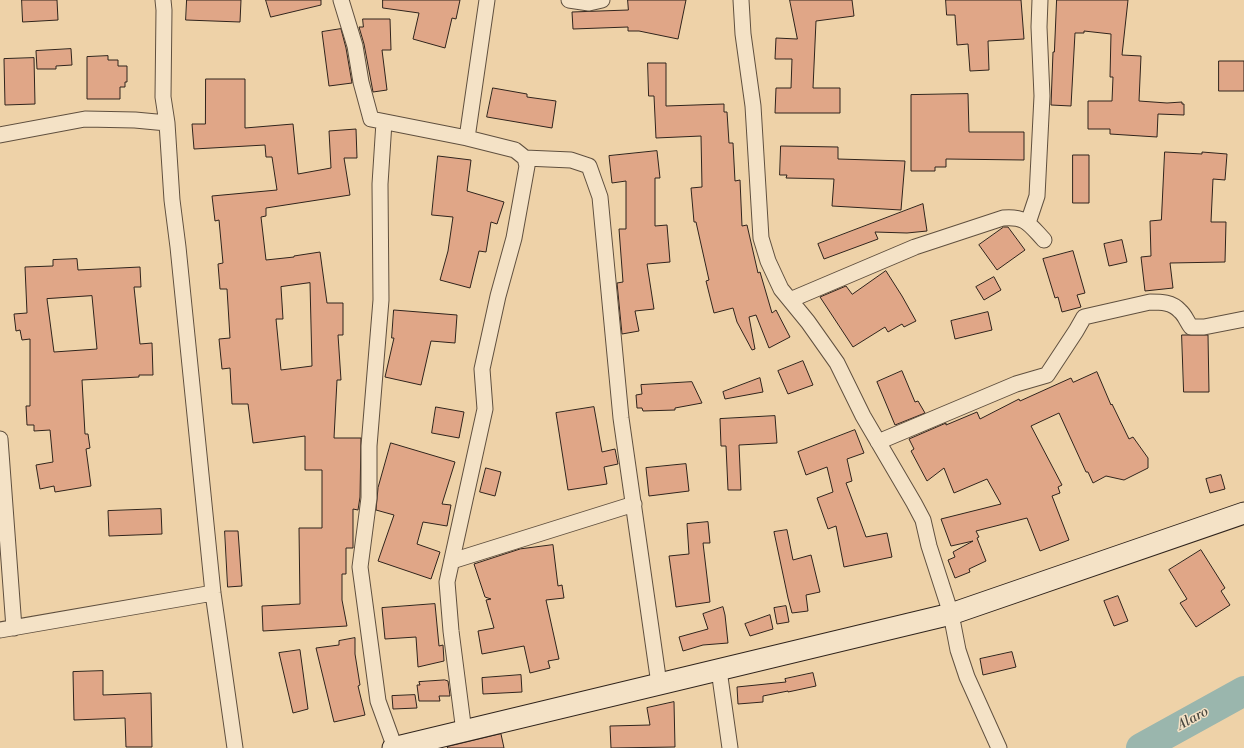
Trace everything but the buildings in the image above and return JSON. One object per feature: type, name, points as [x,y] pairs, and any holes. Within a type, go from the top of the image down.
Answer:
[{"type":"street","points":[[163,0],[163,97],[167,123],[172,200],[213,593],[235,748]]},
{"type":"street","points":[[341,0],[355,46],[361,82],[371,119],[466,138],[515,150],[525,158],[571,160],[589,166],[600,197],[621,418],[659,684]]},
{"type":"street","points":[[466,138],[487,0]]},
{"type":"street","points":[[569,0],[589,3],[602,0]]},
{"type":"street","points":[[741,0],[743,34],[753,106],[761,238],[768,261],[781,289],[808,322],[837,364],[863,416],[923,520],[951,614],[958,650],[967,677],[999,748]]},
{"type":"street","points":[[1028,223],[1037,196],[1042,96],[1039,27],[1040,0]]},
{"type":"street","points":[[0,135],[85,118],[167,123]]},
{"type":"street","points":[[384,122],[380,184],[381,300],[369,446],[369,498],[360,567],[378,701],[394,748],[951,614],[1244,513]]},
{"type":"street","points":[[464,732],[451,631],[447,582],[484,409],[482,369],[498,296],[514,238],[527,166],[525,158]]},
{"type":"street","points":[[790,300],[915,247],[1002,218],[1013,217],[1024,219],[1044,240]]},
{"type":"street","points":[[878,442],[1016,384],[1047,375],[1084,316],[1150,302],[1159,302],[1169,303],[1181,311],[1192,327],[1204,327],[1244,319]]},
{"type":"street","points":[[0,439],[7,629],[213,593]]},
{"type":"street","points":[[452,561],[634,504]]},
{"type":"street","points":[[719,670],[730,748]]},
{"type":"waterway","name":"Alaro","points":[[1141,748],[1244,691]]}]
